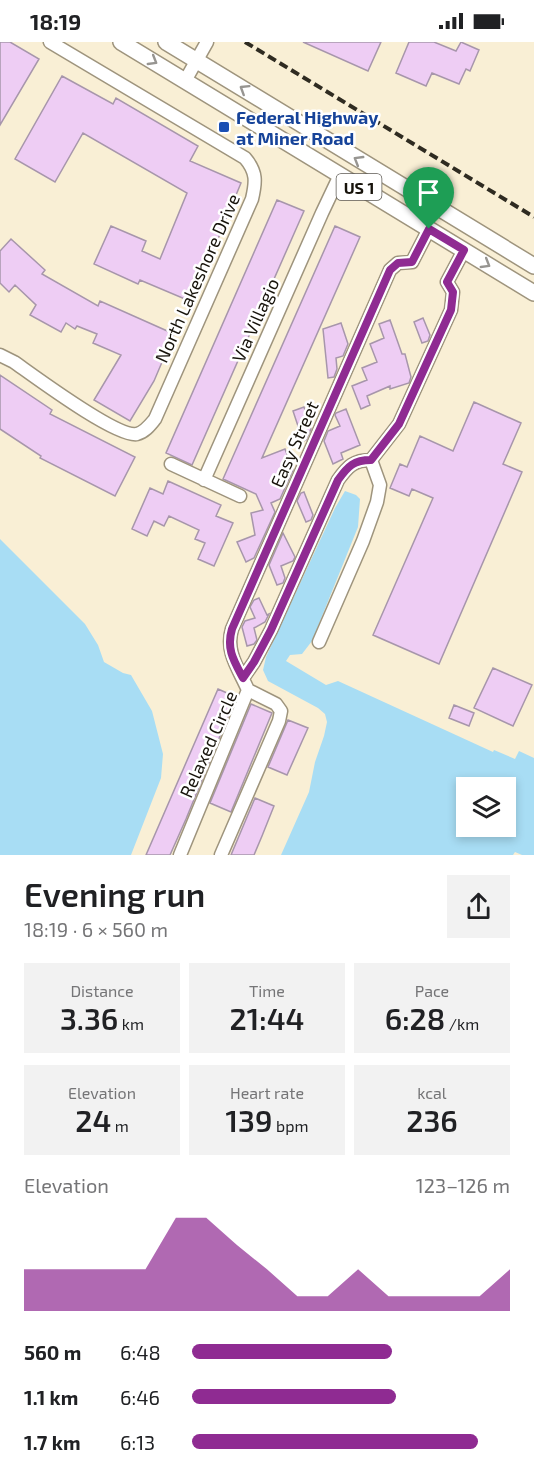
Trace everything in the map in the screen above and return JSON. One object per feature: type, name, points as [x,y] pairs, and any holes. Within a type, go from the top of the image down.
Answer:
[{"type":"main road","name":"US 1","points":[[121,42],[534,293]]},
{"type":"main road","name":"US 1","points":[[166,42],[534,266]]},
{"type":"street","name":"North Lakeshore Drive","points":[[0,355],[122,432],[136,434],[147,429],[155,419],[252,199],[256,183],[253,168],[245,158],[50,42]]},
{"type":"street","points":[[184,81],[207,42]]},
{"type":"street","name":"Via Villagio","points":[[204,480],[340,175]]},
{"type":"street","name":"Easy Street","points":[[246,684],[231,655],[229,646],[232,629],[390,270],[398,263],[412,262],[429,229]]},
{"type":"street","points":[[371,460],[399,424],[451,310],[453,292],[447,282],[464,250]]},
{"type":"street","points":[[246,684],[338,480],[350,464],[361,460],[371,460]]},
{"type":"street","points":[[319,642],[351,571],[377,502],[380,485],[371,460]]},
{"type":"street","points":[[171,464],[240,496]]},
{"type":"street","name":"Relaxed Circle","points":[[180,855],[246,684],[276,704],[281,711],[279,721],[221,855]]},
{"type":"water","points":[[345,491],[356,495],[360,499],[358,527],[312,641],[302,654],[290,655],[286,661],[326,685],[338,681],[493,752],[494,750],[515,759],[519,751],[534,758],[534,855],[522,855],[515,852],[513,855],[281,855],[309,792],[327,722],[325,714],[318,708],[268,681],[263,670],[266,657],[335,508]]},
{"type":"water","points":[[0,539],[85,624],[98,645],[104,662],[131,675],[152,711],[163,754],[161,778],[131,855],[0,855]]},
{"type":"building","points":[[0,42],[10,42],[39,59],[0,125]]},
{"type":"building","points":[[303,42],[381,42],[368,71]]},
{"type":"building","points":[[409,42],[434,42],[456,51],[461,42],[479,50],[470,71],[466,69],[459,84],[432,73],[426,86],[396,73]]},
{"type":"building","points":[[62,76],[113,104],[116,98],[198,146],[190,161],[241,183],[192,302],[140,280],[138,284],[94,264],[111,226],[146,241],[142,251],[160,259],[187,193],[83,133],[55,182],[15,159]]},
{"type":"building","points":[[277,200],[304,211],[192,465],[166,453]]},
{"type":"building","points":[[335,226],[360,237],[262,458],[285,449],[293,470],[280,499],[271,503],[275,512],[254,558],[246,562],[237,542],[255,535],[251,513],[263,510],[256,494],[223,479]]},
{"type":"building","points":[[11,239],[45,270],[42,274],[98,306],[100,301],[174,334],[154,381],[130,421],[94,400],[121,355],[93,343],[97,334],[77,326],[75,329],[66,323],[61,332],[30,315],[36,305],[15,285],[9,292],[0,283],[0,251]]},
{"type":"building","points":[[423,318],[430,335],[428,341],[422,343],[414,322]]},
{"type":"building","points":[[390,320],[402,354],[405,354],[411,377],[409,383],[390,389],[390,386],[367,396],[370,405],[361,409],[352,386],[367,380],[362,368],[377,362],[370,344],[384,338],[379,324]]},
{"type":"building","points":[[341,323],[348,344],[343,356],[336,358],[337,369],[334,377],[328,378],[323,329]]},
{"type":"building","points":[[0,375],[52,410],[50,414],[135,457],[115,496],[40,458],[41,456],[0,429]]},
{"type":"building","points":[[474,402],[521,423],[503,464],[522,472],[439,664],[373,635],[433,498],[412,489],[409,496],[390,488],[400,464],[407,467],[420,436],[453,451]]},
{"type":"building","points":[[304,407],[311,429],[306,440],[303,441],[293,411]]},
{"type":"building","points":[[346,409],[360,445],[341,453],[343,459],[333,464],[324,441],[328,431],[340,426],[336,413]]},
{"type":"building","points":[[168,481],[221,505],[216,516],[233,523],[214,566],[198,559],[205,543],[195,539],[199,530],[169,516],[164,526],[154,521],[147,536],[132,529],[150,488],[163,494]]},
{"type":"building","points":[[304,492],[313,515],[311,520],[306,522],[297,501]]},
{"type":"building","points":[[283,533],[295,557],[293,561],[281,566],[285,578],[283,583],[277,585],[269,565]]},
{"type":"building","points":[[259,598],[267,615],[269,614],[265,622],[254,628],[257,640],[254,644],[247,646],[242,627],[245,621],[255,618],[250,607],[254,600]]},
{"type":"building","points":[[493,668],[532,685],[513,726],[474,708]]},
{"type":"building","points":[[218,689],[236,697],[186,819],[170,855],[146,855]]},
{"type":"building","points":[[251,704],[272,713],[231,812],[210,803]]},
{"type":"building","points":[[454,705],[474,713],[469,726],[449,718]]},
{"type":"building","points":[[288,720],[308,728],[287,775],[268,767]]},
{"type":"building","points":[[255,798],[274,806],[254,855],[231,855]]},
{"type":"railway","points":[[245,42],[534,217]]},
{"type":"place","name":"Federal Highway at Miner Road","points":[[224,127]]},
{"type":"route","points":[[429,229],[464,250],[447,282],[453,292],[451,310],[392,435],[371,460],[361,460],[350,464],[338,480],[271,630],[243,678],[231,655],[229,646],[232,629],[390,270],[398,263],[412,262],[429,229]]}]
